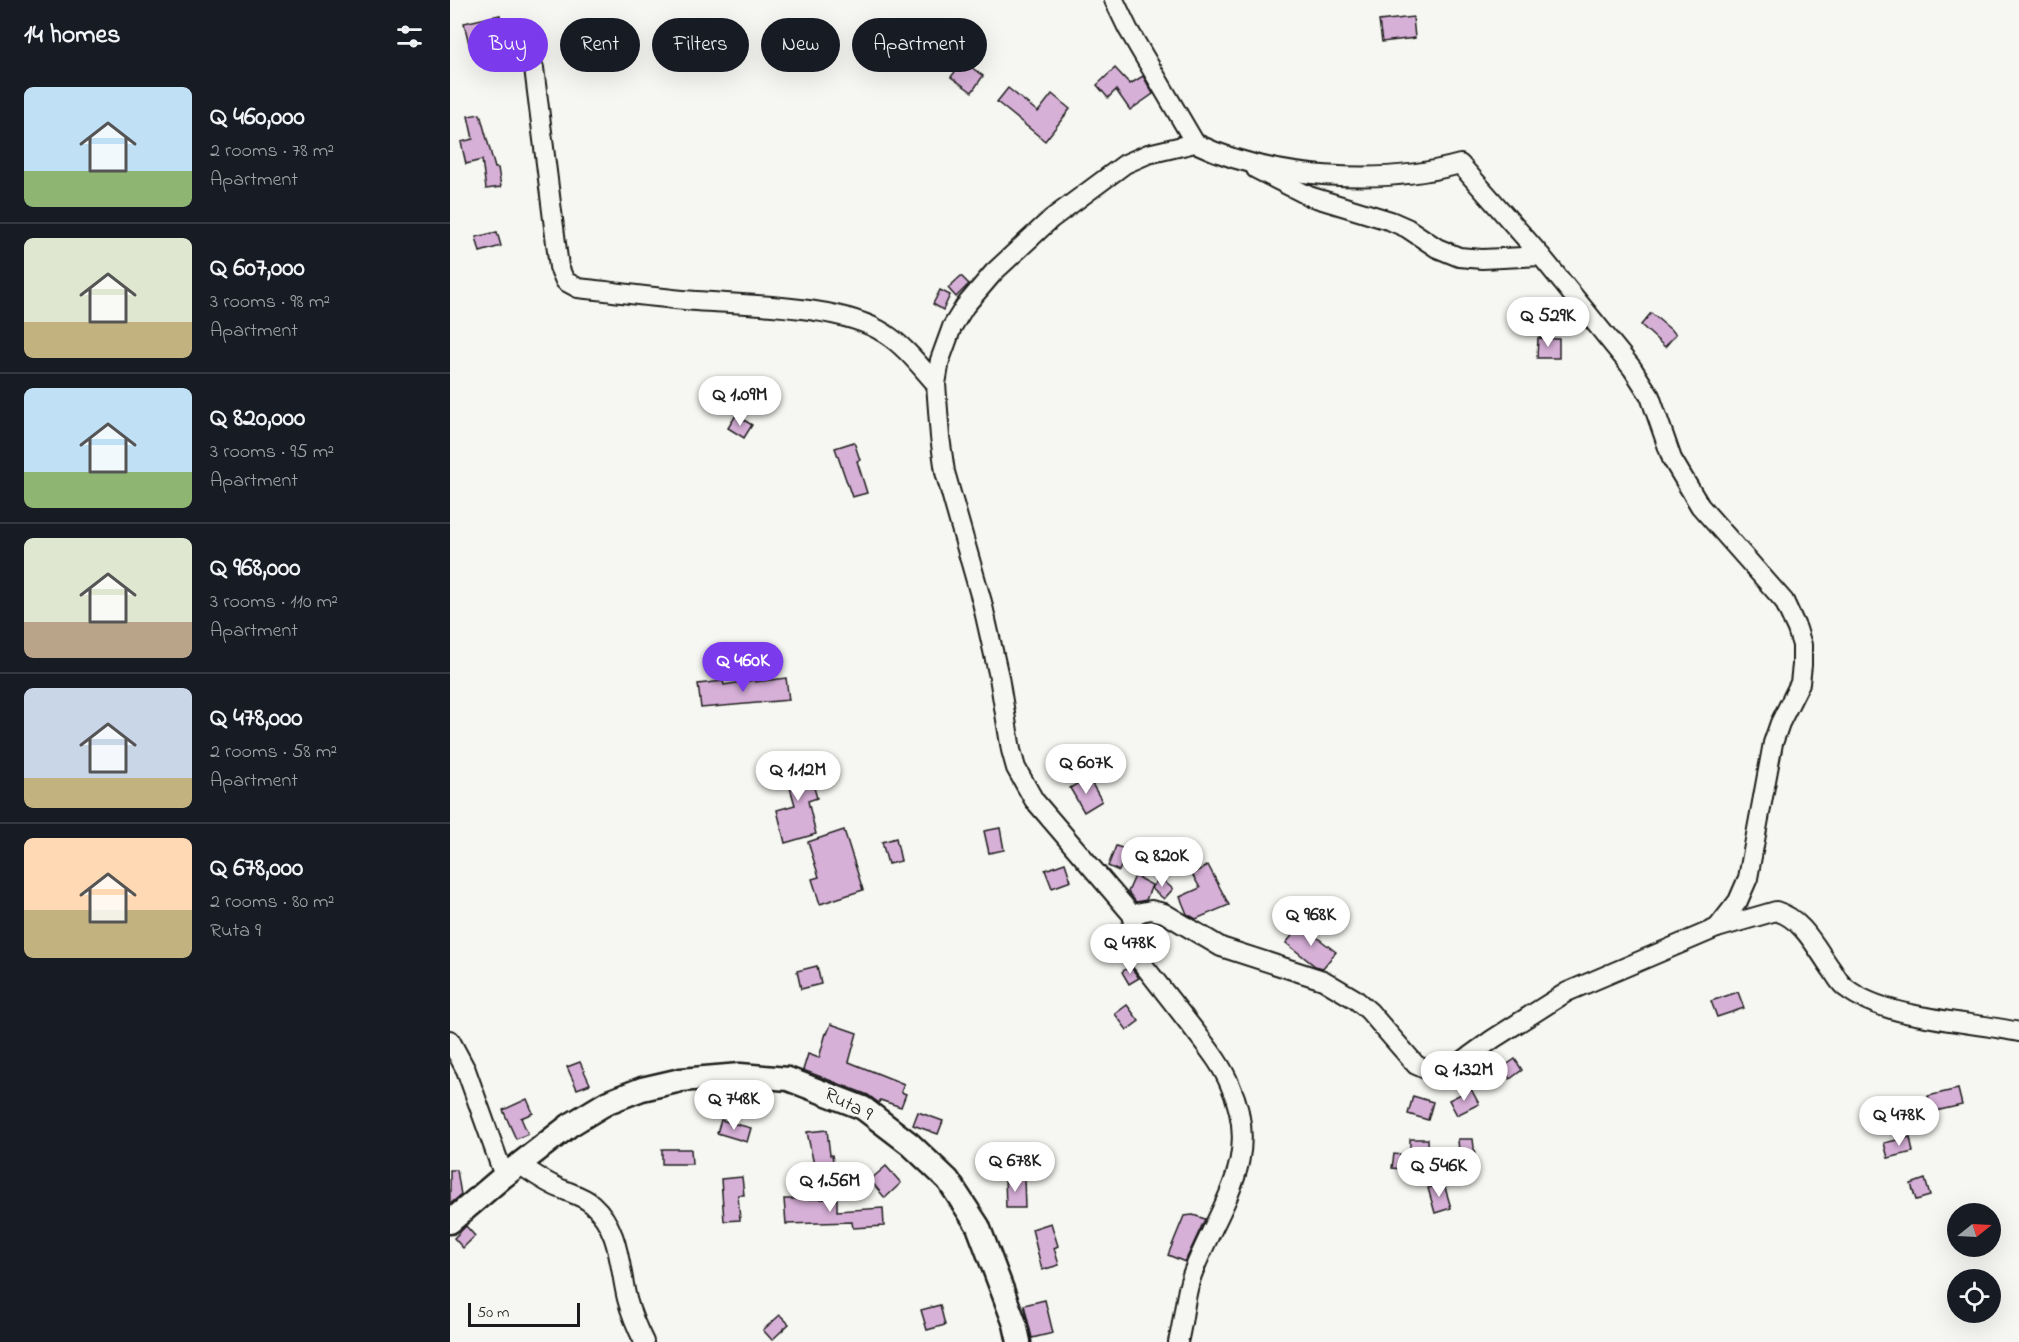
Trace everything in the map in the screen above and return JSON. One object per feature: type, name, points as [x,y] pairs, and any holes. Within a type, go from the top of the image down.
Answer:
[{"type":"main road","name":"Ruta 9","points":[[450,1222],[511,1170],[570,1125],[608,1102],[642,1089],[681,1080],[740,1075],[788,1079],[863,1108],[910,1144],[948,1180],[978,1226],[1015,1324],[1019,1342]]},
{"type":"street","points":[[1114,0],[1128,29],[1195,143],[1241,161],[1309,196],[1392,221],[1437,248],[1459,257],[1482,259],[1540,256]]},
{"type":"street","points":[[535,72],[559,267],[565,281],[578,288],[667,299],[818,311],[858,321],[884,332],[911,356],[936,384]]},
{"type":"street","points":[[1134,917],[1034,801],[1016,768],[982,602],[945,472],[936,384],[939,360],[952,327],[965,306],[1051,219],[1125,164],[1148,154],[1195,143]]},
{"type":"street","points":[[1241,161],[1324,175],[1372,177],[1417,174],[1460,164],[1540,256],[1632,368],[1650,396],[1666,445],[1685,483],[1713,523],[1763,575],[1784,602],[1802,645],[1800,683],[1780,723],[1768,765],[1748,878],[1738,901],[1717,928]]},
{"type":"street","points":[[1178,1342],[1186,1295],[1193,1273],[1228,1199],[1238,1168],[1242,1144],[1242,1120],[1231,1085],[1216,1060],[1141,962],[1131,941],[1130,930],[1134,917],[1141,912],[1151,910],[1164,913],[1221,947],[1323,980],[1369,1011],[1416,1065],[1430,1071],[1443,1071],[1457,1065],[1567,992],[1717,928],[1776,911],[1800,925],[1843,987],[1865,1002],[1890,1009],[2019,1032]]},
{"type":"street","points":[[450,1041],[466,1070],[511,1170],[586,1199],[605,1218],[619,1253],[628,1303],[644,1342]]},
{"type":"building","points":[[1413,17],[1415,38],[1382,42],[1379,21]]},
{"type":"building","points":[[468,22],[468,40],[464,23]]},
{"type":"building","points":[[1115,68],[1130,84],[1143,76],[1153,94],[1130,110],[1116,90],[1108,98],[1097,85]]},
{"type":"building","points":[[955,72],[978,72],[983,76],[972,92],[951,77]]},
{"type":"building","points":[[1008,88],[1038,112],[1052,94],[1070,109],[1045,141],[997,102]]},
{"type":"building","points":[[480,114],[495,168],[498,168],[501,187],[486,189],[482,160],[466,164],[461,142],[473,139],[468,116]]},
{"type":"building","points":[[497,232],[501,246],[480,252],[476,237]]},
{"type":"building","points":[[961,276],[969,284],[956,297],[948,288]]},
{"type":"building","points":[[940,290],[950,295],[943,310],[933,304]]},
{"type":"building","points":[[1651,313],[1676,334],[1665,347],[1641,325]]},
{"type":"building","points":[[1538,338],[1559,339],[1559,358],[1537,358]]},
{"type":"building","points":[[736,415],[752,425],[744,438],[728,428]]},
{"type":"building","points":[[854,442],[867,493],[852,497],[835,448]]},
{"type":"building","points":[[786,678],[789,700],[701,708],[698,684],[723,681],[724,685]]},
{"type":"building","points":[[805,757],[817,798],[808,801],[816,834],[785,843],[777,810],[795,805],[783,763]]},
{"type":"building","points":[[1088,777],[1102,801],[1084,812],[1070,788]]},
{"type":"building","points":[[1000,828],[1004,850],[989,853],[984,831]]},
{"type":"building","points":[[844,830],[863,890],[820,904],[812,879],[819,877],[808,842]]},
{"type":"building","points":[[896,838],[901,861],[888,864],[882,842]]},
{"type":"building","points":[[1116,846],[1128,850],[1119,871],[1108,866]]},
{"type":"building","points":[[1065,863],[1071,881],[1052,888],[1045,870]]},
{"type":"building","points":[[1208,865],[1229,905],[1196,919],[1187,914],[1180,897],[1200,888],[1192,874]]},
{"type":"building","points":[[1135,876],[1152,885],[1146,900],[1136,902],[1128,892]]},
{"type":"building","points":[[1160,878],[1173,889],[1164,899],[1151,888]]},
{"type":"building","points":[[1301,925],[1336,952],[1323,968],[1315,966],[1286,943]]},
{"type":"building","points":[[817,966],[821,984],[801,989],[797,971]]},
{"type":"building","points":[[1130,966],[1139,978],[1129,984],[1122,972]]},
{"type":"building","points":[[1738,992],[1744,1008],[1717,1017],[1711,1001]]},
{"type":"building","points":[[1127,1005],[1139,1021],[1127,1030],[1115,1014]]},
{"type":"building","points":[[831,1024],[857,1033],[849,1062],[904,1084],[901,1092],[906,1094],[901,1107],[880,1100],[879,1103],[868,1095],[803,1070],[808,1054],[819,1058]]},
{"type":"building","points":[[1515,1059],[1522,1070],[1510,1079],[1502,1068]]},
{"type":"building","points":[[580,1062],[590,1084],[577,1089],[567,1067]]},
{"type":"building","points":[[1471,1089],[1479,1104],[1457,1115],[1449,1100]]},
{"type":"building","points":[[1958,1089],[1962,1105],[1931,1112],[1928,1096]]},
{"type":"building","points":[[1413,1096],[1433,1102],[1428,1120],[1408,1114]]},
{"type":"building","points":[[527,1099],[533,1113],[521,1118],[528,1134],[516,1139],[503,1110]]},
{"type":"building","points":[[918,1112],[943,1121],[938,1134],[913,1125]]},
{"type":"building","points":[[721,1120],[751,1128],[747,1142],[717,1133]]},
{"type":"building","points":[[827,1130],[835,1175],[817,1179],[807,1132]]},
{"type":"building","points":[[1910,1137],[1913,1152],[1888,1158],[1884,1143]]},
{"type":"building","points":[[1410,1139],[1428,1139],[1429,1172],[1411,1172],[1411,1170],[1392,1168],[1394,1154],[1410,1156]]},
{"type":"building","points":[[1458,1139],[1473,1139],[1476,1166],[1460,1168]]},
{"type":"building","points":[[662,1149],[691,1149],[692,1164],[662,1164]]},
{"type":"building","points":[[886,1166],[901,1183],[885,1198],[870,1180]]},
{"type":"building","points":[[450,1170],[457,1170],[461,1195],[450,1204]]},
{"type":"building","points":[[742,1177],[744,1195],[738,1195],[740,1220],[724,1221],[721,1179]]},
{"type":"building","points":[[1005,1178],[1024,1178],[1025,1208],[1006,1208]]},
{"type":"building","points":[[1925,1179],[1930,1196],[1916,1200],[1911,1184]]},
{"type":"building","points":[[1444,1184],[1451,1208],[1435,1213],[1428,1188]]},
{"type":"building","points":[[784,1199],[837,1199],[837,1211],[883,1208],[884,1226],[853,1228],[852,1222],[786,1224]]},
{"type":"building","points":[[1193,1215],[1205,1219],[1185,1262],[1168,1255],[1184,1216]]},
{"type":"building","points":[[1051,1223],[1058,1246],[1054,1248],[1059,1265],[1042,1270],[1032,1229]]},
{"type":"building","points":[[466,1226],[475,1236],[463,1248],[454,1238]]},
{"type":"building","points":[[1045,1300],[1053,1333],[1032,1338],[1024,1305]]},
{"type":"building","points":[[940,1305],[945,1325],[927,1330],[921,1310]]},
{"type":"building","points":[[780,1315],[789,1324],[772,1340],[763,1330]]}]
